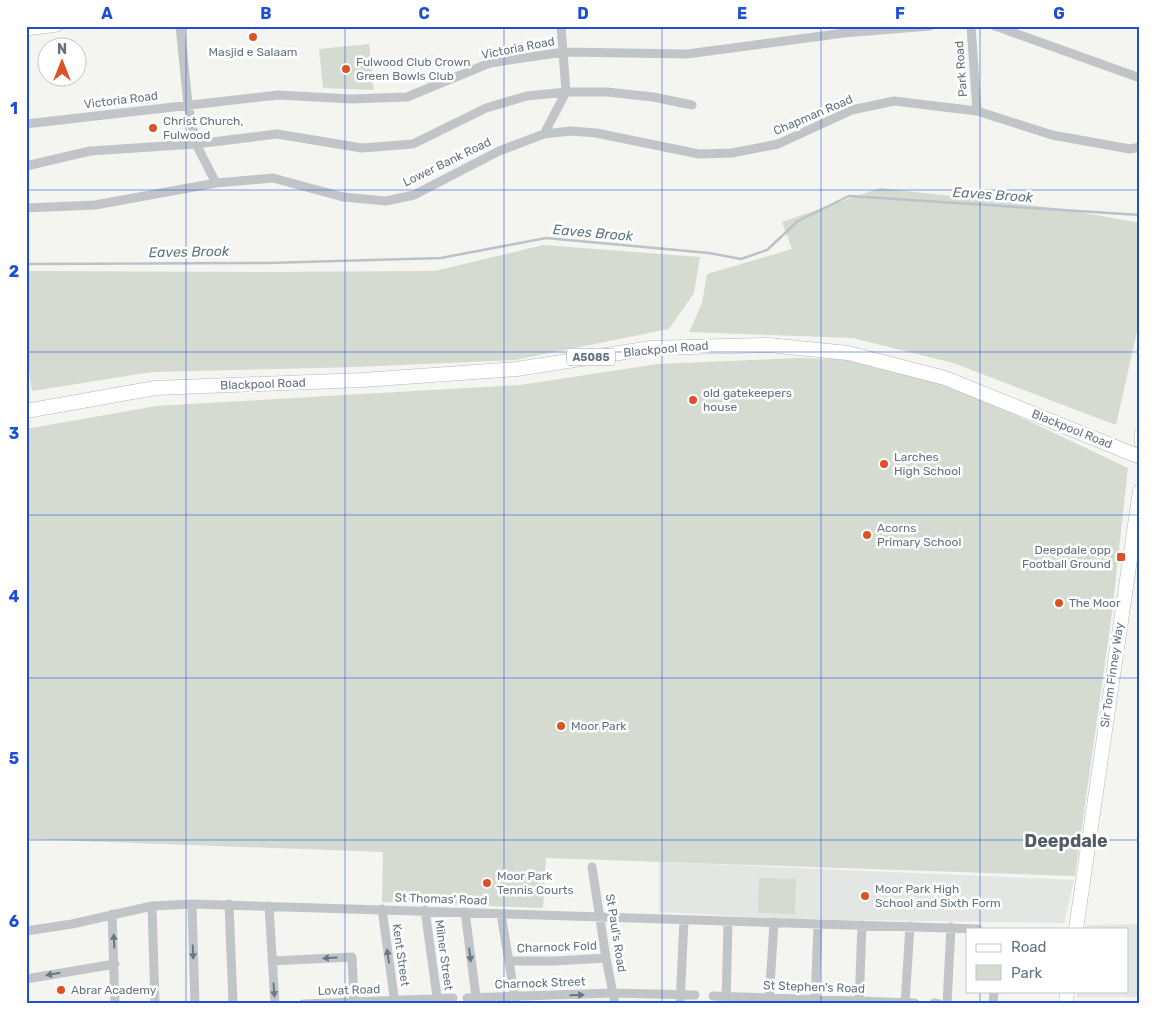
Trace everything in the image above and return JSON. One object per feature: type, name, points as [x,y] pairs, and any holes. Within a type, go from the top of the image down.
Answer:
[{"type":"main road","points":[[26,30],[57,26]]},
{"type":"main road","name":"Blackpool Road","points":[[26,411],[155,388],[372,379],[517,369],[651,348],[769,345],[848,353],[946,378],[1140,457]]},
{"type":"main road","points":[[1140,434],[1140,443]]},
{"type":"main road","name":"Sir Tom Finney Way","points":[[1076,928],[1140,491]]},
{"type":"street","points":[[180,26],[188,104],[196,144],[216,183]]},
{"type":"street","points":[[544,134],[566,92],[561,26]]},
{"type":"street","name":"Victoria Road","points":[[26,124],[278,95],[351,99],[407,97],[490,63],[564,52],[687,54],[844,33],[930,26]]},
{"type":"street","name":"Park Road","points":[[971,26],[977,111]]},
{"type":"street","points":[[995,26],[1140,78]]},
{"type":"street","points":[[26,166],[90,151],[196,144],[277,134],[362,148],[413,144],[486,108],[527,96],[566,92],[607,92],[653,97],[692,105]]},
{"type":"street","name":"Chapman Road","points":[[699,154],[732,153],[778,144],[852,110],[894,101],[977,111],[1052,135],[1130,149],[1140,147]]},
{"type":"street","name":"Lower Bank Road","points":[[26,208],[95,205],[216,183],[272,178],[343,197],[386,201],[414,196],[499,151],[544,134],[571,131],[596,133],[699,154]]},
{"type":"street","name":"St Paul's Road","points":[[592,867],[615,1004]]},
{"type":"street","points":[[192,904],[195,1004]]},
{"type":"street","name":"St Thomas' Road","points":[[26,931],[72,924],[152,906],[192,904],[966,928]]},
{"type":"street","points":[[229,904],[233,1004]]},
{"type":"street","points":[[152,906],[155,1004]]},
{"type":"street","points":[[269,906],[275,1004]]},
{"type":"street","name":"Kent Street","points":[[382,909],[395,1002]]},
{"type":"street","name":"Milner Street","points":[[425,910],[438,1002]]},
{"type":"street","points":[[465,912],[473,1000]]},
{"type":"street","points":[[112,914],[115,1004]]},
{"type":"street","points":[[501,914],[515,1000]]},
{"type":"street","points":[[680,999],[684,920]]},
{"type":"street","points":[[726,1000],[728,922]]},
{"type":"street","points":[[769,1001],[774,922]]},
{"type":"street","points":[[816,1002],[818,924]]},
{"type":"street","points":[[859,1003],[862,925]]},
{"type":"street","points":[[905,1003],[910,926]]},
{"type":"street","points":[[947,1004],[951,927]]},
{"type":"street","points":[[272,961],[352,957],[354,1001]]},
{"type":"street","name":"Charnock Fold","points":[[509,962],[606,958]]},
{"type":"street","points":[[26,979],[115,964]]},
{"type":"street","points":[[614,993],[680,999],[695,995]]},
{"type":"street","name":"Charnock Street","points":[[473,1000],[557,1000],[614,993]]},
{"type":"street","name":"St Stephen's Road","points":[[712,996],[726,1000],[915,1003]]},
{"type":"street","points":[[395,1002],[438,1002],[453,998]]},
{"type":"street","name":"Lovat Road","points":[[304,1004],[354,1001],[395,1002]]},
{"type":"street","points":[[934,1003],[939,1004]]},
{"type":"shaded area","name":"Moor Park High School and Sixth Form","points":[[659,862],[1074,880],[1064,923],[793,919],[659,912]]},
{"type":"shaded area","points":[[1140,924],[1140,997],[1077,997],[1077,992],[1128,992],[1128,928],[1085,928],[1086,925]]},
{"type":"green space","name":"Fulwood Club Crown Green Bowls Club","points":[[369,44],[374,90],[323,88],[319,49]]},
{"type":"green space","points":[[880,188],[1064,209],[1140,223],[1140,318],[1116,425],[953,363],[853,338],[689,332],[702,303],[707,274],[792,249],[782,222]]},
{"type":"green space","points":[[543,245],[700,257],[694,293],[669,329],[515,360],[356,367],[152,372],[32,391],[26,348],[26,271],[435,271]]},
{"type":"green space","name":"Moor Park","points":[[800,358],[856,360],[944,384],[984,400],[1128,468],[1112,613],[1075,876],[546,858],[543,908],[382,902],[383,852],[26,839],[26,429],[156,406],[520,385],[658,364]]},
{"type":"green space","points":[[759,878],[796,879],[795,914],[758,913]]},
{"type":"waterway","name":"Eaves Brook","points":[[26,264],[268,263],[441,258],[546,238],[709,253],[741,259],[767,250],[798,221],[849,196],[1140,215]]},
{"type":"place","name":"Masjid e Salaam","points":[[253,37]]},
{"type":"place","name":"Fulwood Club Crown Green Bowls Club","points":[[346,69]]},
{"type":"place","name":"Christ Church, Fulwood","points":[[153,128]]},
{"type":"place","name":"old gatekeepers house","points":[[693,400]]},
{"type":"place","name":"Larches High School","points":[[884,464]]},
{"type":"place","name":"Acorns Primary School","points":[[867,535]]},
{"type":"place","name":"Deepdale opp Football Ground","points":[[1121,557]]},
{"type":"place","name":"The Moor","points":[[1059,603]]},
{"type":"place","name":"Moor Park","points":[[561,726]]},
{"type":"place","name":"Moor Park Tennis Courts","points":[[487,883]]},
{"type":"place","name":"Moor Park High School and Sixth Form","points":[[865,896]]},
{"type":"place","name":"Abrar Academy","points":[[61,990]]},
{"type":"district","name":"Deepdale","points":[[1066,841]]}]
